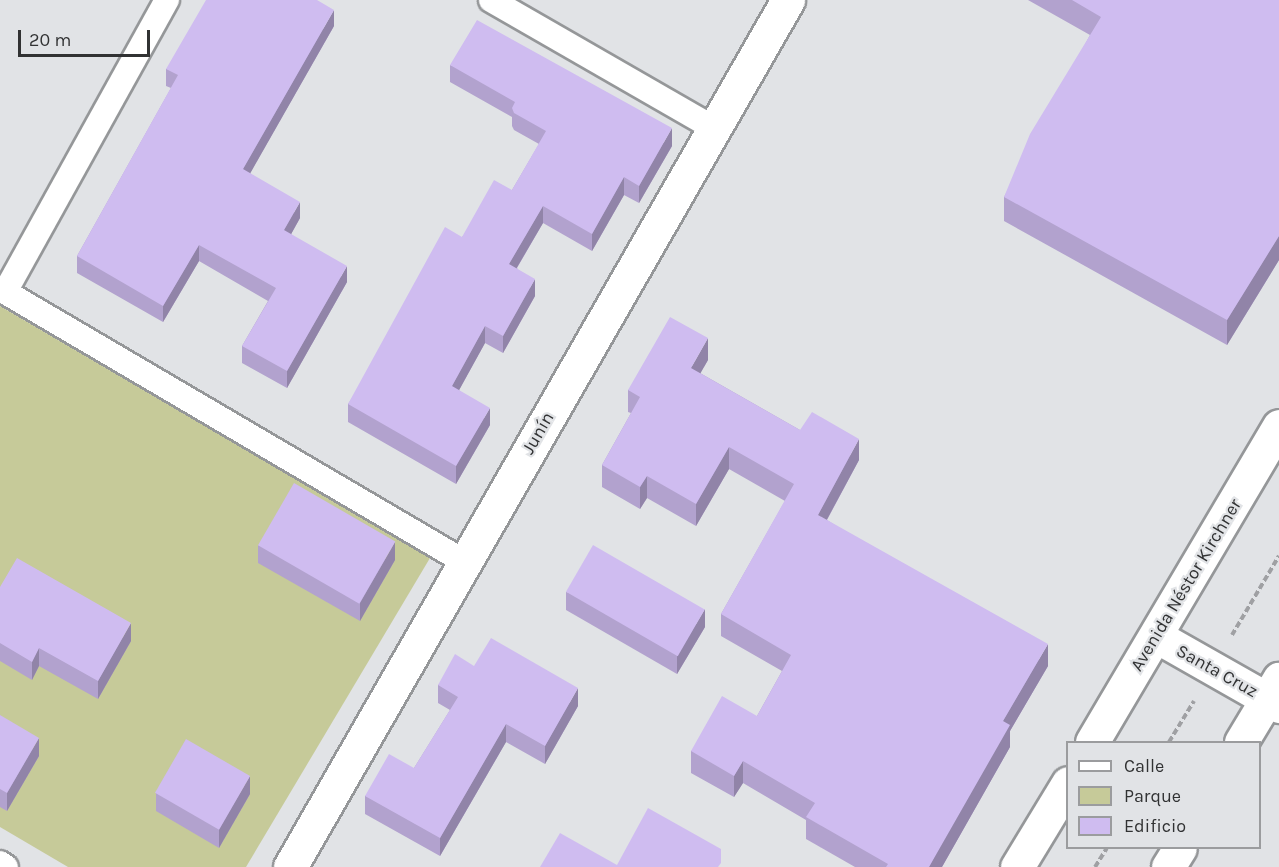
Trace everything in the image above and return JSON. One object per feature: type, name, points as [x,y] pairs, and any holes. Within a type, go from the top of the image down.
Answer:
[{"type":"street","name":"Junín","points":[[290,867],[463,561],[788,0]]},
{"type":"street","name":"Avenida Néstor Kirchner","points":[[1093,741],[1279,426]]},
{"type":"street","name":"Santa Cruz","points":[[1156,636],[1275,694]]},
{"type":"street","points":[[1243,741],[1275,694]]},
{"type":"street","points":[[1017,867],[1066,786]]},
{"type":"street","points":[[1168,867],[1179,849]]},
{"type":"lane","points":[[167,0],[3,290],[463,561]]},
{"type":"lane","points":[[491,0],[714,128]]},
{"type":"lane","points":[[0,863],[6,867]]},
{"type":"path","points":[[1095,867],[1106,849]]},
{"type":"green space","points":[[0,306],[430,558],[246,867],[68,867],[0,827]]},
{"type":"building","points":[[206,0],[317,0],[334,10],[243,169],[300,202],[284,230],[347,266],[287,371],[242,346],[276,288],[199,245],[163,306],[77,256],[178,75],[166,69]]},
{"type":"building","points":[[1072,0],[1279,0],[1279,236],[1227,320],[1004,197],[1030,134],[1101,17]]},
{"type":"building","points":[[477,20],[672,128],[639,186],[624,177],[592,234],[543,206],[509,264],[535,279],[503,336],[485,326],[452,386],[490,408],[456,466],[348,404],[445,227],[462,237],[494,180],[512,190],[546,131],[514,113],[512,108],[515,102],[450,65]]},
{"type":"building","points":[[670,317],[708,338],[691,368],[800,430],[812,412],[859,439],[818,515],[1048,644],[1003,721],[1010,725],[929,867],[886,867],[888,864],[806,817],[815,803],[743,761],[734,776],[691,751],[722,696],[757,716],[791,655],[721,614],[794,484],[729,447],[696,504],[647,476],[640,487],[602,465],[640,397],[628,390]]},
{"type":"building","points":[[294,483],[395,542],[359,604],[258,545]]},
{"type":"building","points":[[593,545],[705,610],[678,656],[566,592]]},
{"type":"building","points":[[17,558],[131,623],[98,681],[39,648],[32,662],[0,643],[0,587]]},
{"type":"building","points":[[491,638],[578,688],[545,746],[506,724],[440,838],[365,796],[389,754],[414,768],[458,697],[438,685],[455,654],[474,666]]},
{"type":"building","points":[[0,715],[39,738],[7,793],[0,789]]},
{"type":"building","points":[[186,739],[250,776],[219,830],[155,793]]},
{"type":"building","points":[[648,808],[721,849],[721,863],[718,867],[540,867],[560,833],[617,865]]}]
